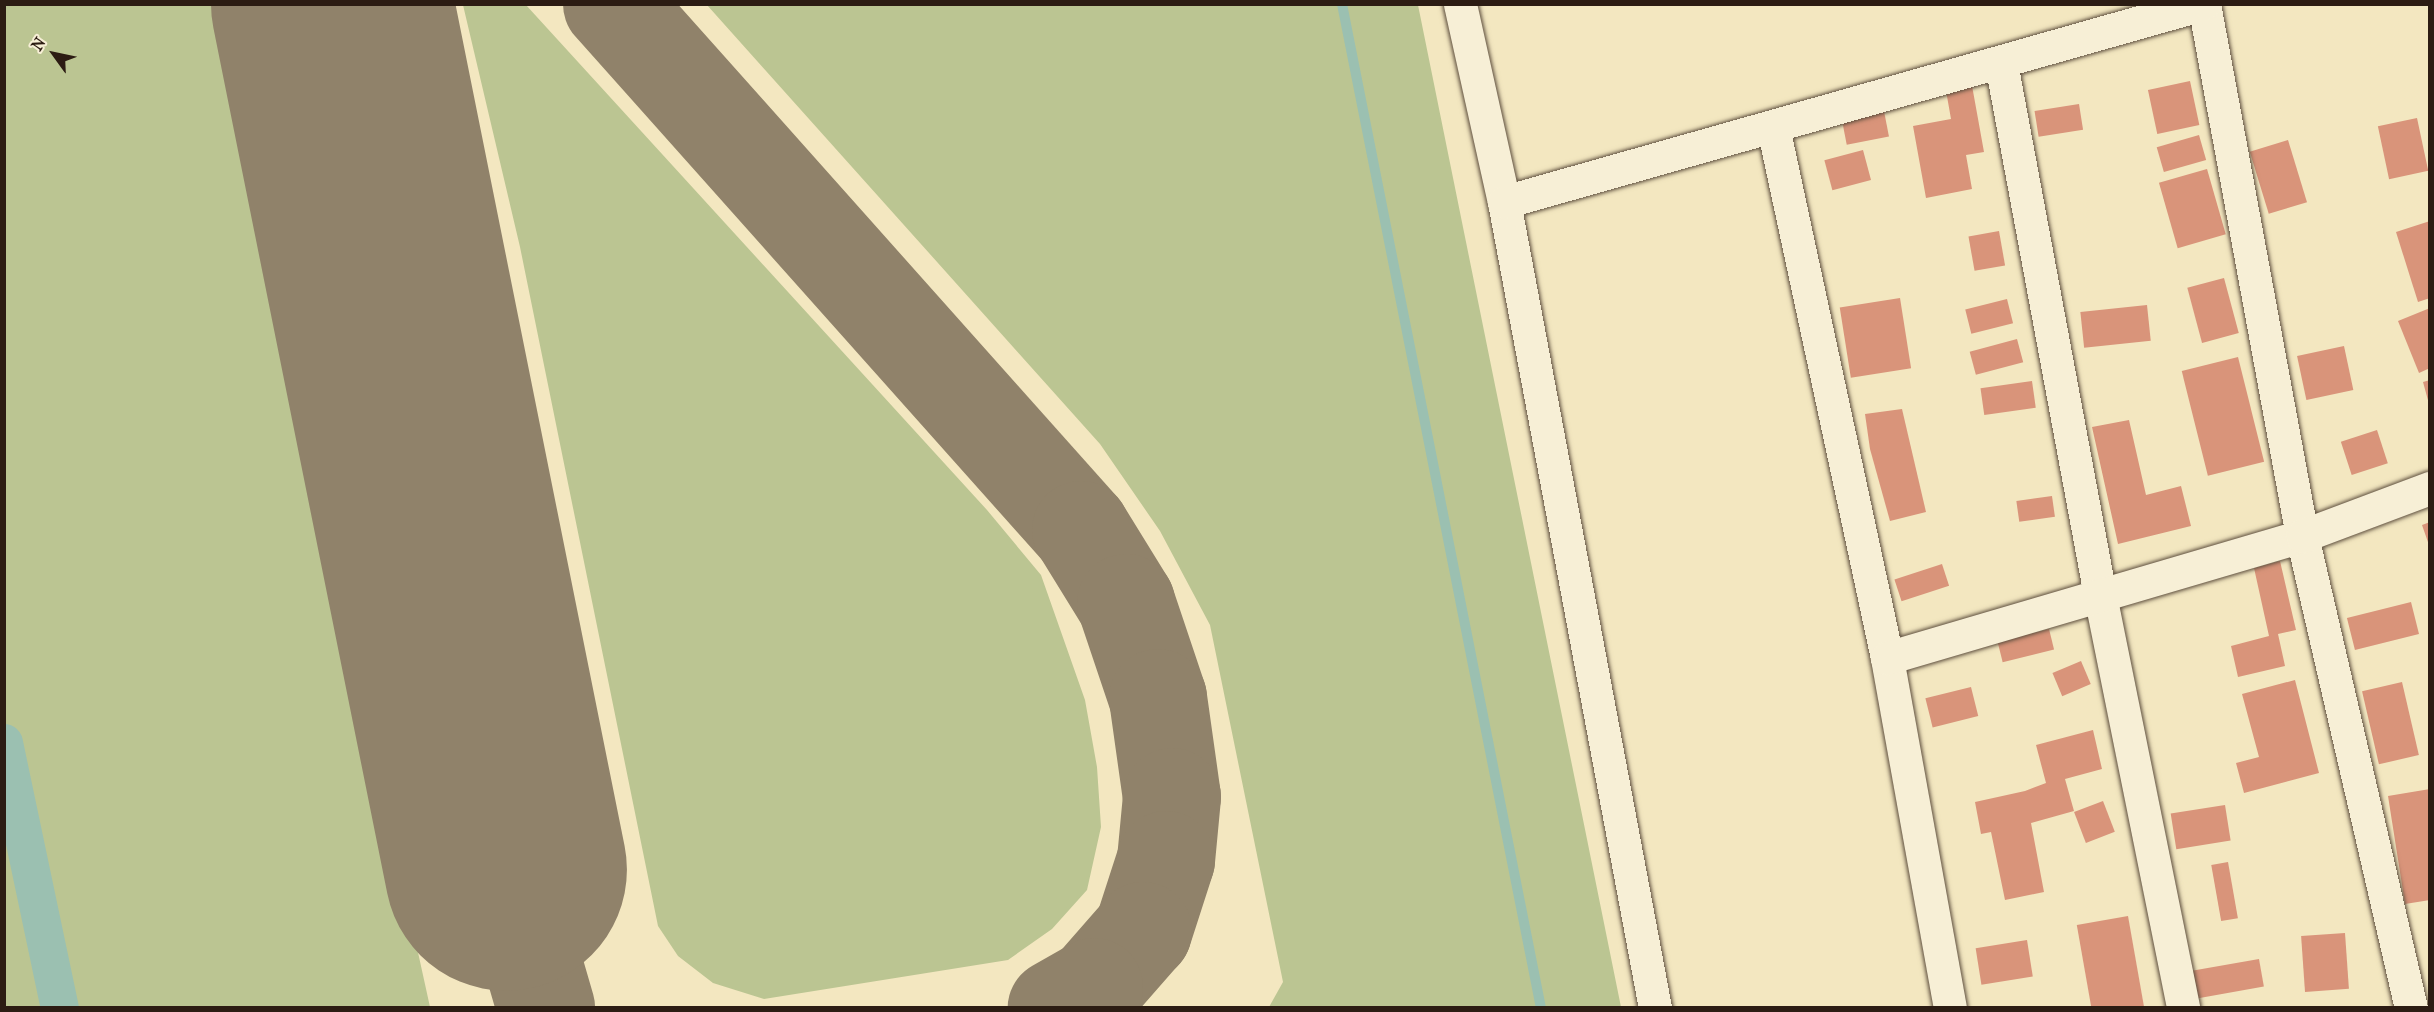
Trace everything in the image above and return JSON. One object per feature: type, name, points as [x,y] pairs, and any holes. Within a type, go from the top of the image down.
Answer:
[{"type":"street","points":[[1460,4],[1504,202],[1655,1008]]},
{"type":"street","points":[[1504,202],[2203,4],[2302,536],[2411,1008]]},
{"type":"street","points":[[2001,63],[2100,595],[2183,1008]]},
{"type":"street","points":[[1773,127],[1887,658],[1950,1008]]},
{"type":"street","points":[[1887,658],[2302,536],[2430,488]]},
{"type":"green space","points":[[5,4],[219,5],[383,793],[430,1007],[5,1007]]},
{"type":"green space","points":[[463,5],[526,5],[987,510],[1041,575],[1085,700],[1097,767],[1101,827],[1087,890],[1052,929],[1008,960],[764,999],[713,983],[678,956],[658,926],[520,247]]},
{"type":"green space","points":[[707,5],[1418,5],[1621,1007],[1269,1007],[1283,982],[1210,625],[1160,531],[1100,444]]},
{"type":"building","points":[[1971,80],[1984,152],[1966,155],[1972,189],[1926,198],[1913,126],[1951,119],[1945,85]]},
{"type":"building","points":[[2190,81],[2199,125],[2157,134],[2148,90]]},
{"type":"building","points":[[2079,104],[2083,130],[2039,137],[2035,111]]},
{"type":"building","points":[[1884,111],[1889,137],[1847,145],[1842,119]]},
{"type":"building","points":[[2417,118],[2428,171],[2389,179],[2378,126]]},
{"type":"building","points":[[2199,135],[2206,160],[2164,172],[2157,147]]},
{"type":"building","points":[[2288,140],[2307,202],[2269,214],[2250,152]]},
{"type":"building","points":[[1863,150],[1871,180],[1832,190],[1824,160]]},
{"type":"building","points":[[2207,169],[2226,234],[2178,248],[2159,183]]},
{"type":"building","points":[[2430,221],[2430,298],[2418,302],[2396,232]]},
{"type":"building","points":[[1999,231],[2005,265],[1975,271],[1968,236]]},
{"type":"building","points":[[2224,278],[2239,333],[2202,343],[2187,288]]},
{"type":"building","points":[[1900,298],[1911,368],[1851,378],[1840,308]]},
{"type":"building","points":[[2007,299],[2013,323],[1971,334],[1965,309]]},
{"type":"building","points":[[2147,305],[2151,341],[2084,348],[2080,312]]},
{"type":"building","points":[[2430,308],[2430,368],[2419,373],[2398,321]]},
{"type":"building","points":[[2017,339],[2023,362],[1976,375],[1970,352]]},
{"type":"building","points":[[2344,346],[2353,390],[2306,400],[2297,356]]},
{"type":"building","points":[[2238,357],[2264,462],[2208,476],[2182,371]]},
{"type":"building","points":[[2430,380],[2430,404],[2429,404],[2423,382]]},
{"type":"building","points":[[2032,381],[2036,408],[1984,415],[1981,388]]},
{"type":"building","points":[[1902,409],[1926,512],[1890,521],[1870,449],[1865,414]]},
{"type":"building","points":[[2129,420],[2146,495],[2181,486],[2191,526],[2118,544],[2092,427]]},
{"type":"building","points":[[2377,430],[2388,463],[2352,475],[2341,442]]},
{"type":"building","points":[[2052,496],[2055,517],[2019,522],[2016,501]]},
{"type":"building","points":[[2430,522],[2430,545],[2429,545],[2422,525]]},
{"type":"building","points":[[2280,561],[2296,630],[2278,634],[2285,666],[2238,677],[2231,646],[2269,636],[2254,568]]},
{"type":"building","points":[[1942,564],[1949,586],[1902,601],[1894,579]]},
{"type":"building","points":[[2411,602],[2419,634],[2355,650],[2347,618]]},
{"type":"building","points":[[2049,629],[2054,649],[2003,662],[1998,642]]},
{"type":"building","points":[[2081,661],[2091,684],[2062,696],[2052,673]]},
{"type":"building","points":[[2295,680],[2319,773],[2244,793],[2236,763],[2259,757],[2242,694]]},
{"type":"building","points":[[2402,682],[2419,755],[2379,764],[2362,691]]},
{"type":"building","points":[[1971,687],[1978,716],[1933,727],[1925,698]]},
{"type":"building","points":[[2093,730],[2102,769],[2065,779],[2074,811],[2031,823],[2044,892],[2005,900],[1991,832],[1981,834],[1975,802],[2025,791],[2046,783],[2036,745]]},
{"type":"building","points":[[2430,789],[2430,900],[2405,904],[2388,796]]},
{"type":"building","points":[[2103,801],[2115,832],[2086,843],[2074,812]]},
{"type":"building","points":[[2225,805],[2231,841],[2176,849],[2171,814]]},
{"type":"building","points":[[2228,862],[2238,918],[2221,921],[2211,865]]},
{"type":"building","points":[[2128,916],[2144,1008],[2091,1008],[2077,925]]},
{"type":"building","points":[[2345,933],[2349,989],[2305,992],[2301,936]]},
{"type":"building","points":[[2027,940],[2033,977],[1981,985],[1976,948]]},
{"type":"building","points":[[2259,959],[2264,987],[2197,998],[2192,971]]},
{"type":"waterway","points":[[1342,4],[1541,1008]]},
{"type":"waterway","points":[[4,743],[60,1008]]},
{"type":"taxiway","points":[[612,4],[1081,530],[1126,603],[1158,698],[1172,797],[1166,860],[1143,931],[1094,987],[1057,1008]]},
{"type":"taxiway","points":[[506,870],[546,1008]]},
{"type":"runway","points":[[332,4],[506,870]]}]
